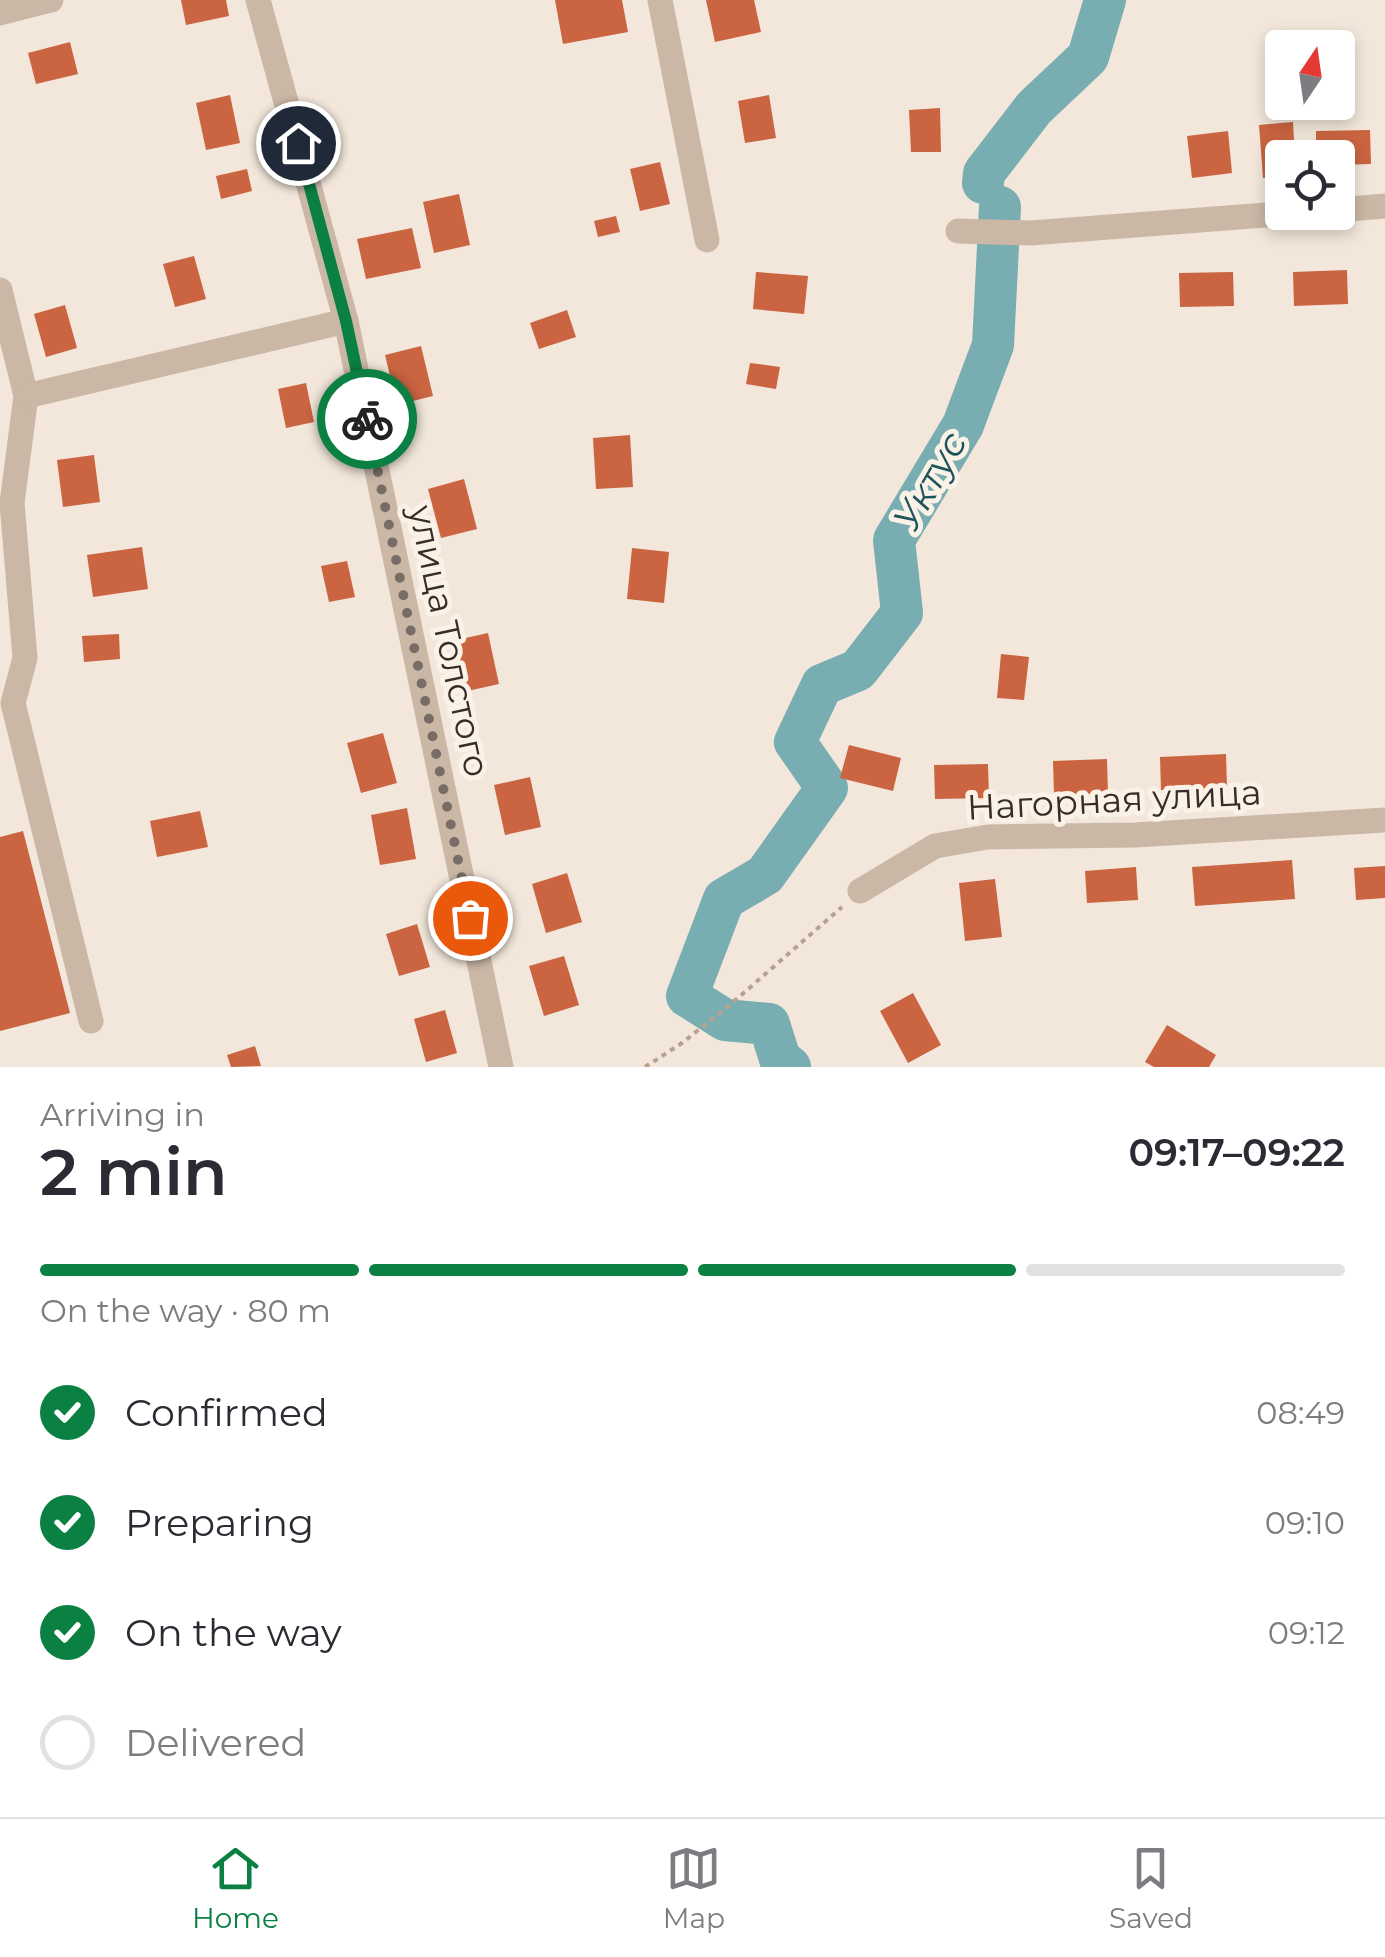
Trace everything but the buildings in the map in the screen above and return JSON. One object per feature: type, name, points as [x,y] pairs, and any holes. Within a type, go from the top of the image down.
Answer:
[{"type":"street","points":[[0,13],[51,0]]},
{"type":"street","name":"улица Толстого","points":[[258,0],[346,321],[501,1067]]},
{"type":"street","points":[[660,0],[707,240]]},
{"type":"street","points":[[1355,209],[1385,206]]},
{"type":"street","points":[[958,231],[1031,233],[1265,215]]},
{"type":"street","points":[[0,290],[26,396],[12,503],[26,658],[13,703],[91,1021]]},
{"type":"street","points":[[26,396],[346,321]]},
{"type":"street","name":"Нагорная улица","points":[[860,891],[936,846],[988,837],[1136,835],[1385,820]]},
{"type":"path","points":[[644,1067],[682,1043],[730,1004],[860,891]]},
{"type":"waterway","name":"Уктус","points":[[983,183],[984,173],[1034,108],[1088,57],[1105,0]]},
{"type":"waterway","name":"Уктус","points":[[790,1067],[780,1059],[769,1024],[725,1020],[687,996],[724,899],[765,875],[827,788],[795,742],[822,685],[858,670],[902,613],[894,540],[963,425],[993,345],[1000,207]]},
{"type":"way so far","points":[[367,419],[470,918]]},
{"type":"route","points":[[298,143],[346,321],[367,419]]}]
